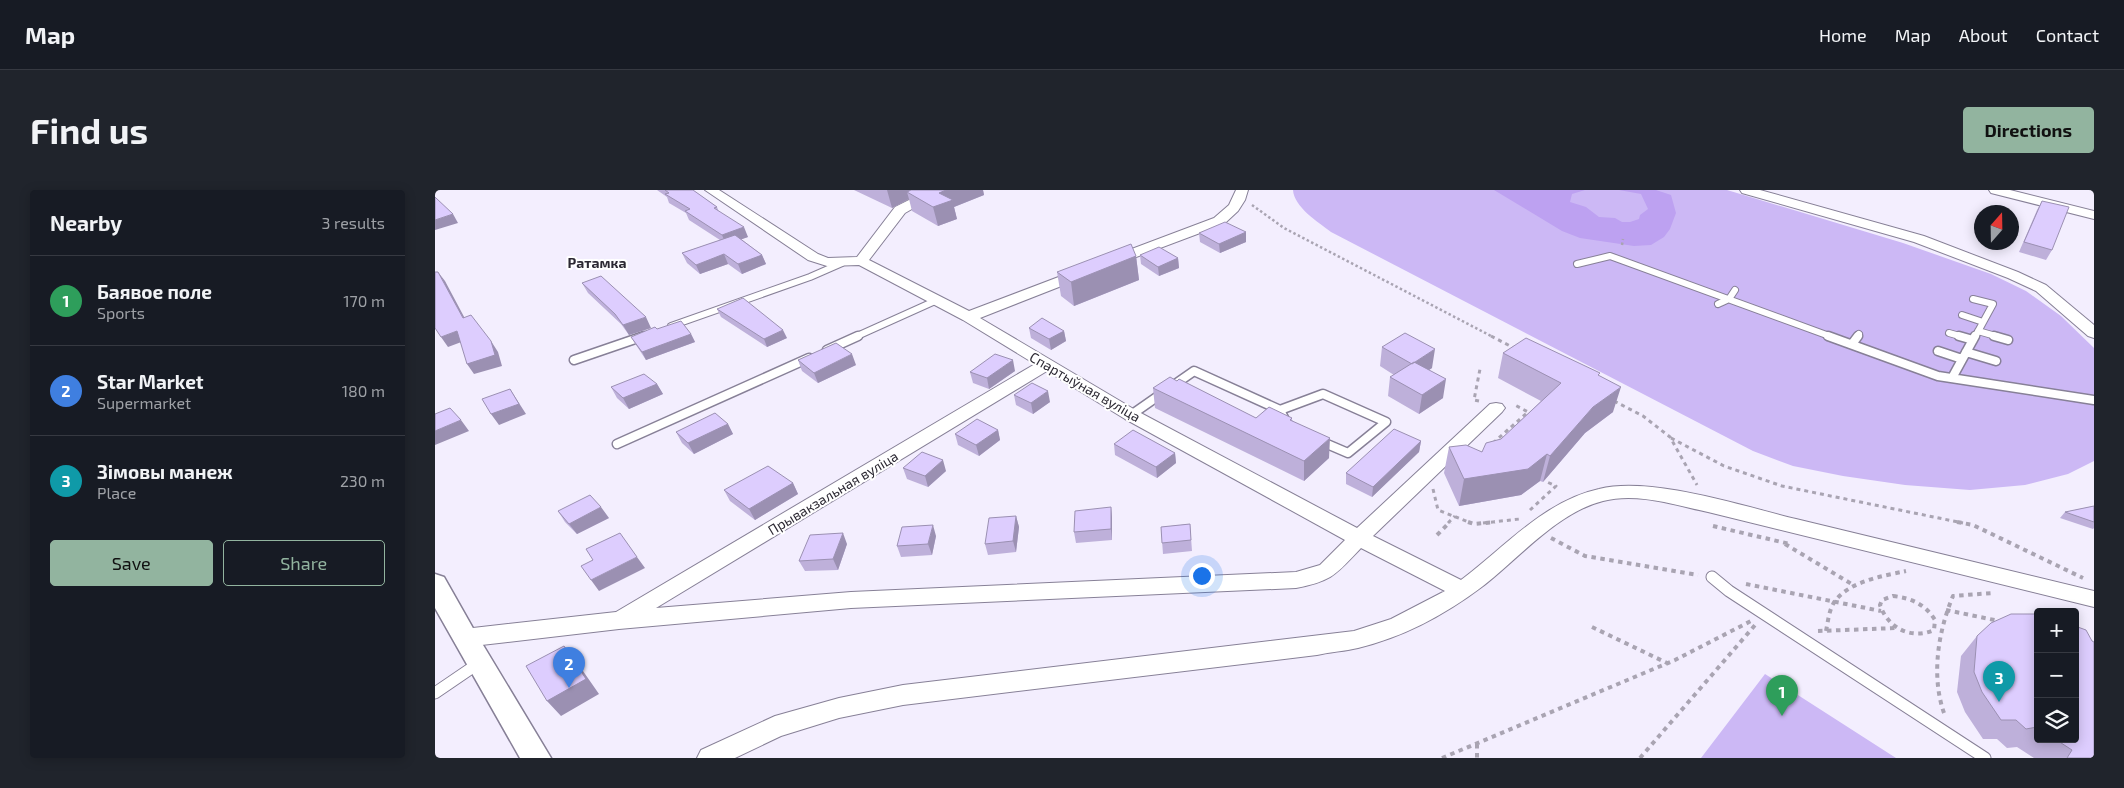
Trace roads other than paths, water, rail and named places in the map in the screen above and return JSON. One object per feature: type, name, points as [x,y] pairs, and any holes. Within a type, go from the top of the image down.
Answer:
[{"type":"street","points":[[711,190],[813,257],[827,262],[861,261],[900,210],[939,190]]},
{"type":"street","points":[[1746,190],[1919,239],[2013,274],[2041,288],[2094,333]]},
{"type":"street","points":[[1995,190],[2094,215]]},
{"type":"street","points":[[968,318],[1219,221],[1228,215],[1241,194]]},
{"type":"street","name":"Спартыўная вуліца","points":[[861,261],[968,318],[1131,415],[1359,538],[1462,590]]},
{"type":"street","name":"Прывакзальная вуліца","points":[[619,620],[1046,366]]},
{"type":"street","points":[[464,638],[619,620],[851,600],[1296,580],[1313,577],[1327,571],[1497,404]]},
{"type":"street","points":[[711,758],[775,727],[839,708],[903,695],[1018,683],[1359,639],[1396,626],[1462,590],[1571,508],[1586,500],[1619,492],[1659,496],[1709,505],[2094,599]]},
{"type":"street","points":[[435,584],[464,638],[536,758]]},
{"type":"lane","points":[[1577,264],[1610,256],[1852,344],[1900,365],[1938,376],[2094,400]]},
{"type":"lane","points":[[665,328],[810,277],[842,262]]},
{"type":"lane","points":[[1718,304],[1729,299],[1735,290]]},
{"type":"lane","points":[[1952,378],[1993,304],[1973,299]]},
{"type":"lane","points":[[822,352],[935,301]]},
{"type":"lane","points":[[1962,315],[1983,322]]},
{"type":"lane","points":[[1978,331],[2008,340]]},
{"type":"lane","points":[[574,360],[655,332]]},
{"type":"lane","points":[[1949,333],[1973,340]]},
{"type":"lane","points":[[1852,344],[1859,334]]},
{"type":"lane","points":[[1938,351],[1996,361]]},
{"type":"lane","points":[[617,444],[813,356]]},
{"type":"lane","points":[[1131,415],[1194,371],[1280,410],[1287,426],[1296,430]]},
{"type":"lane","points":[[1280,410],[1323,394],[1386,422],[1348,453],[1313,438]]},
{"type":"lane","points":[[1712,578],[1985,758]]},
{"type":"lane","points":[[435,693],[479,663]]},
{"type":"place","name":"Star Market","points":[[569,688]]},
{"type":"place","name":"Зімовы манеж","points":[[1999,702]]},
{"type":"place","name":"Баявое поле","points":[[1782,716]]},
{"type":"district","name":"Ратамка","points":[[597,263]]}]
